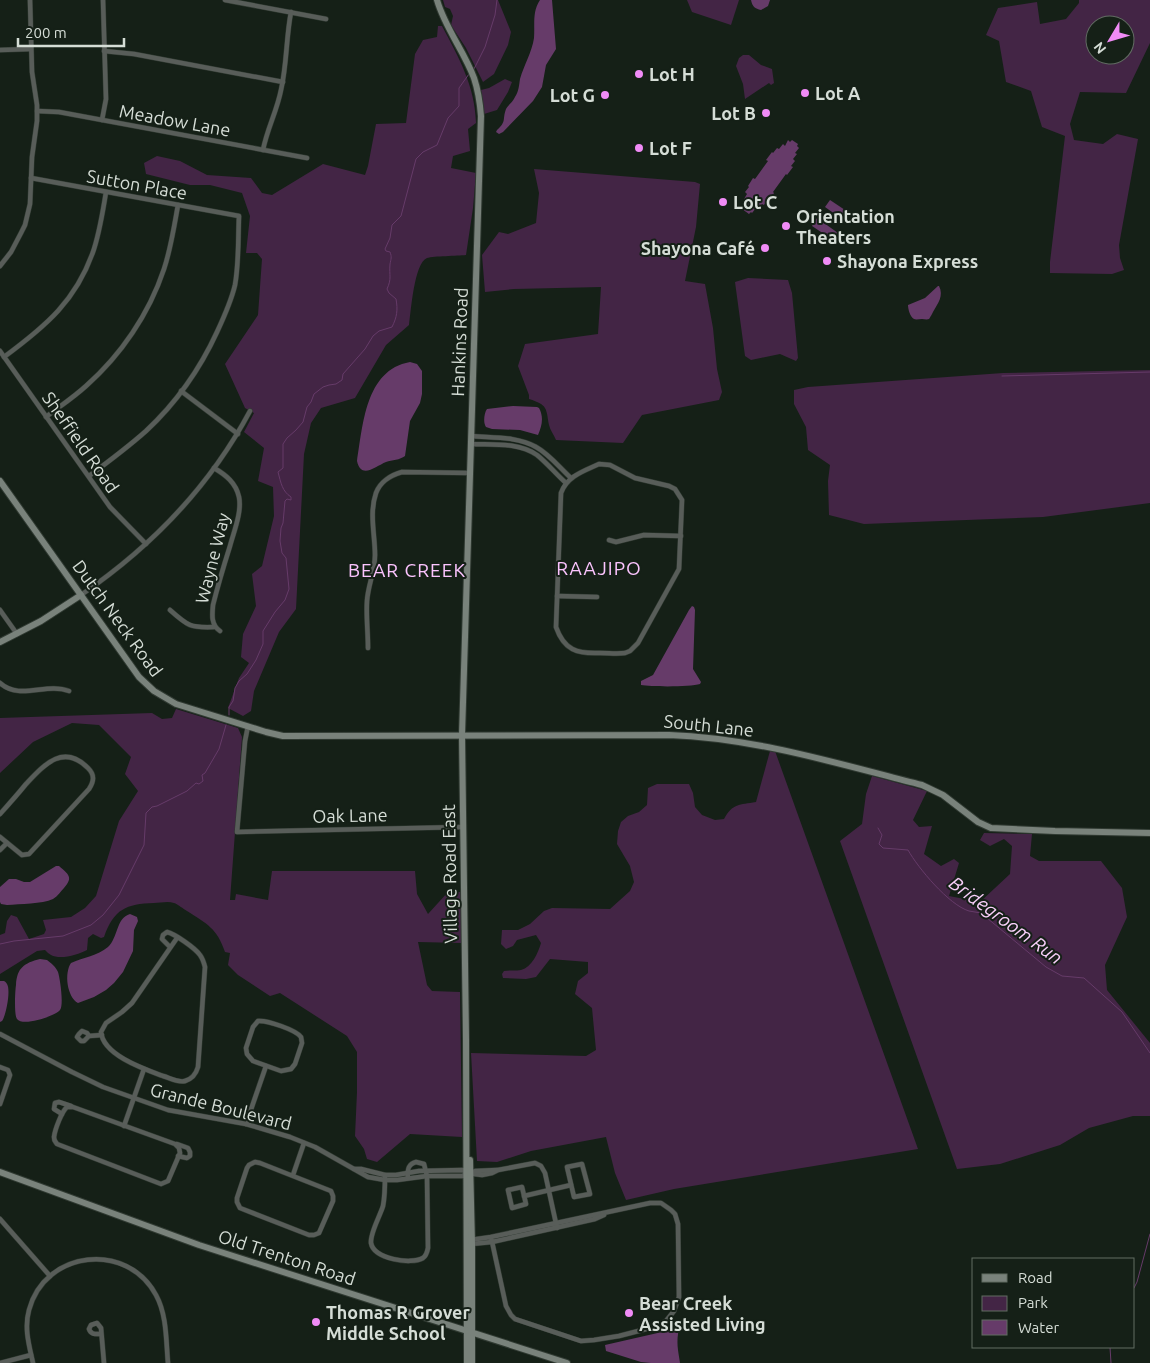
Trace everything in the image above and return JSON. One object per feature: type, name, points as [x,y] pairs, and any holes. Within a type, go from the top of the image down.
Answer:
[{"type":"main road","name":"Hankins Road","points":[[438,0],[441,12],[473,76],[481,106],[463,694]]},
{"type":"main road","name":"Dutch Neck Road","points":[[0,480],[138,677],[154,691],[170,701],[248,726]]},
{"type":"main road","points":[[0,642],[41,621],[81,595]]},
{"type":"main road","name":"Village Road East","points":[[463,694],[466,1054],[471,1172],[467,1363]]},
{"type":"main road","name":"South Lane","points":[[248,726],[275,734],[293,736],[668,734],[698,736],[779,749],[922,785],[943,795],[978,822],[991,828],[1150,833]]},
{"type":"main road","name":"Old Trenton Road","points":[[0,1172],[199,1245],[567,1363]]},
{"type":"main road","name":"Village Road East","points":[[469,1332],[472,1363]]},
{"type":"street","points":[[0,266],[11,252],[25,225],[30,204],[32,157],[37,111],[32,72],[30,0]]},
{"type":"street","points":[[102,120],[106,99],[103,0]]},
{"type":"street","points":[[225,0],[326,19]]},
{"type":"street","points":[[263,150],[283,82],[291,12]]},
{"type":"street","points":[[0,50],[31,49]]},
{"type":"street","points":[[104,51],[134,54],[283,82]]},
{"type":"street","name":"Meadow Lane","points":[[37,111],[52,111],[307,158]]},
{"type":"street","name":"Sutton Place","points":[[31,178],[239,216],[237,273],[230,304],[208,350],[181,391]]},
{"type":"street","points":[[4,357],[47,323],[64,304],[78,283],[94,248],[106,192]]},
{"type":"street","points":[[46,416],[80,391],[102,371],[120,351],[138,324],[156,291],[172,239],[178,205]]},
{"type":"street","name":"Sheffield Road","points":[[0,351],[114,512],[146,544]]},
{"type":"street","points":[[89,476],[147,430],[181,391],[238,434]]},
{"type":"street","points":[[81,595],[146,544],[188,502],[238,434],[250,411]]},
{"type":"street","points":[[471,436],[520,441],[536,446],[570,478]]},
{"type":"street","points":[[499,438],[499,445]]},
{"type":"street","points":[[471,444],[520,447],[535,454],[566,483]]},
{"type":"street","points":[[599,464],[605,464],[635,478],[669,486],[675,489],[682,500],[679,569],[638,643],[630,651],[587,654],[575,651],[561,639],[556,626],[560,499],[570,478],[599,464]]},
{"type":"street","name":"Wayne Way","points":[[214,468],[226,476],[232,483],[240,503],[213,605],[214,627],[220,631]]},
{"type":"street","points":[[368,648],[367,603],[375,555],[372,522],[375,495],[378,488],[386,479],[402,472],[470,473]]},
{"type":"street","points":[[609,540],[616,542],[644,535],[681,536]]},
{"type":"street","points":[[557,596],[598,597]]},
{"type":"street","points":[[0,610],[17,634]]},
{"type":"street","points":[[170,610],[191,626],[199,628],[214,627]]},
{"type":"street","points":[[0,683],[7,688],[17,691],[53,688],[69,691]]},
{"type":"street","name":"Oak Lane","points":[[248,726],[237,832],[463,827]]},
{"type":"street","points":[[0,814],[42,767],[52,760],[68,757],[76,759],[94,775],[89,789],[29,854],[22,855],[0,837]]},
{"type":"street","points":[[0,850],[7,843]]},
{"type":"street","points":[[170,947],[163,941],[163,934],[169,932],[199,954],[205,967],[198,1067],[192,1077],[181,1081],[132,1064],[104,1042],[102,1035],[102,1029],[106,1023],[132,1003],[177,938]]},
{"type":"street","points":[[264,1021],[300,1035],[302,1043],[293,1067],[284,1071],[266,1066],[251,1059],[246,1052],[253,1027],[256,1023],[264,1021]]},
{"type":"street","name":"Grande Boulevard","points":[[0,1034],[72,1072],[134,1098],[175,1112],[246,1124],[274,1132],[315,1147],[368,1177],[385,1178],[462,1170],[482,1175],[535,1162],[543,1169],[549,1190]]},
{"type":"street","points":[[89,1036],[102,1035]]},
{"type":"street","points":[[0,1066],[8,1070],[10,1075],[0,1104]]},
{"type":"street","points":[[246,1124],[266,1066]]},
{"type":"street","points":[[124,1126],[144,1069]]},
{"type":"street","points":[[62,1114],[55,1111],[53,1107],[55,1103],[59,1102],[188,1148],[190,1156],[187,1158],[178,1156]]},
{"type":"street","points":[[73,1107],[65,1108],[62,1114],[54,1137],[57,1144],[157,1182],[164,1184],[168,1181],[180,1150],[175,1144]]},
{"type":"street","points":[[293,1176],[304,1143]]},
{"type":"street","points":[[385,1178],[383,1204],[372,1238],[372,1245],[375,1251],[385,1256],[398,1260],[413,1261],[423,1258],[428,1250],[426,1174],[424,1164],[416,1162],[408,1166],[407,1176]]},
{"type":"street","points":[[252,1163],[260,1163],[293,1176],[328,1189],[332,1193],[333,1201],[321,1231],[317,1234],[309,1235],[242,1209],[238,1205],[237,1199],[247,1168],[252,1163]]},
{"type":"street","points":[[582,1164],[590,1194],[574,1197],[571,1185],[567,1167],[582,1164]]},
{"type":"street","points":[[524,1196],[571,1185]]},
{"type":"street","points":[[522,1186],[524,1196],[526,1204],[512,1208],[508,1190],[522,1186]]},
{"type":"street","points":[[549,1190],[557,1225]]},
{"type":"street","points":[[470,1242],[491,1240],[557,1225],[595,1219],[612,1211],[650,1202],[667,1206],[675,1214],[678,1224],[679,1297],[677,1306],[671,1317],[661,1324],[619,1336],[594,1340],[581,1340],[515,1319],[506,1306],[491,1240]]},
{"type":"street","points":[[0,1219],[50,1276]]},
{"type":"street","points":[[33,1363],[27,1332],[30,1308],[39,1288],[50,1276],[68,1264],[92,1259],[122,1264],[137,1272],[153,1290],[164,1316],[168,1363]]},
{"type":"street","points":[[101,1334],[104,1363]]},
{"type":"street","points":[[0,1363],[31,1355]]},
{"type":"green space","points":[[443,0],[498,0],[511,32],[508,45],[494,74],[483,82],[466,48],[451,25],[453,16],[450,9],[445,7]]},
{"type":"green space","points":[[687,0],[739,0],[731,25],[692,12]]},
{"type":"green space","points":[[1079,0],[1150,0],[1150,43],[1126,93],[1080,92],[1070,124],[1074,140],[1103,144],[1117,134],[1138,139],[1119,245],[1120,258],[1124,270],[1112,274],[1050,273],[1065,136],[1042,127],[1031,91],[1006,82],[999,41],[986,35],[998,8],[1037,2],[1040,24],[1066,19],[1079,3]]},
{"type":"green space","points":[[438,26],[442,26],[460,61],[473,97],[475,110],[476,123],[468,129],[470,151],[453,156],[451,168],[476,173],[466,255],[430,257],[423,262],[416,278],[409,325],[386,345],[355,398],[321,408],[311,423],[304,454],[296,609],[279,632],[254,691],[251,711],[243,716],[228,708],[239,678],[249,663],[241,657],[243,634],[256,606],[252,574],[262,566],[274,516],[273,487],[258,481],[264,448],[244,432],[254,413],[245,408],[225,364],[258,315],[262,259],[257,253],[246,253],[250,216],[242,193],[210,185],[190,185],[146,174],[144,163],[157,156],[180,161],[207,175],[251,178],[262,193],[272,195],[323,164],[365,175],[376,124],[406,123],[415,54],[423,40],[437,37]]},
{"type":"green space","points":[[743,55],[749,55],[761,65],[772,69],[774,83],[771,85],[769,83],[745,99],[743,84],[736,66],[739,58]]},
{"type":"green space","points":[[505,79],[512,82],[508,92],[497,110],[484,114],[481,90],[489,88]]},
{"type":"green space","points":[[534,169],[695,182],[700,184],[696,227],[685,281],[705,284],[722,392],[719,400],[642,415],[623,443],[556,440],[545,408],[540,403],[529,399],[518,366],[525,344],[598,334],[601,287],[514,289],[485,292],[482,255],[499,232],[508,234],[536,223],[539,193]]},
{"type":"green space","points":[[748,278],[788,280],[792,293],[798,358],[796,361],[780,354],[751,360],[745,356],[735,282]]},
{"type":"green space","points":[[1150,370],[1150,503],[1043,517],[864,524],[829,515],[828,481],[830,465],[808,450],[806,427],[794,404],[794,390],[808,387],[1003,373]]},
{"type":"green space","points":[[176,709],[238,728],[242,737],[230,900],[235,900],[236,894],[268,900],[272,871],[415,871],[417,894],[428,914],[448,892],[461,892],[462,943],[418,942],[427,985],[432,991],[460,992],[462,1137],[410,1134],[377,1162],[367,1159],[364,1149],[355,1136],[357,1052],[347,1036],[280,993],[270,996],[238,975],[228,965],[230,953],[225,952],[215,932],[206,923],[174,903],[144,904],[129,907],[122,910],[112,920],[104,937],[101,938],[93,934],[88,938],[87,950],[64,957],[51,955],[45,950],[37,951],[0,974],[0,935],[5,933],[7,921],[11,915],[17,917],[29,939],[44,934],[46,930],[43,920],[71,917],[85,908],[96,896],[119,821],[138,791],[125,774],[131,757],[99,725],[72,723],[33,742],[0,773],[0,718],[152,713],[162,719],[172,718]]},
{"type":"green space","points":[[770,751],[775,751],[918,1149],[674,1189],[626,1200],[615,1173],[606,1137],[531,1151],[497,1162],[477,1161],[471,1053],[586,1056],[596,1050],[592,1008],[575,994],[578,981],[588,973],[588,962],[550,959],[536,977],[526,979],[503,978],[502,974],[504,971],[521,970],[528,966],[536,955],[541,943],[536,935],[517,940],[513,946],[506,949],[501,944],[502,930],[518,930],[530,924],[544,911],[552,908],[610,909],[630,891],[634,882],[630,866],[617,844],[618,831],[621,822],[647,805],[648,788],[657,784],[689,784],[693,793],[695,807],[702,815],[715,820],[724,819],[734,807],[756,802]]},
{"type":"green space","points":[[872,776],[927,791],[913,820],[919,827],[932,826],[924,854],[941,866],[954,859],[959,863],[949,896],[980,902],[1010,874],[1012,846],[1004,839],[990,846],[980,840],[984,833],[1032,834],[1030,856],[1039,861],[1101,861],[1122,888],[1127,917],[1105,965],[1107,990],[1150,1043],[1150,1116],[1133,1116],[1089,1128],[1060,1145],[1000,1164],[957,1169],[840,841],[862,824],[866,794]]},
{"type":"water","points":[[540,0],[552,0],[556,49],[546,65],[542,87],[533,101],[499,134],[496,132],[503,122],[506,109],[519,88],[520,79],[532,48],[535,14]]},
{"type":"water","points":[[751,0],[770,0],[768,6],[761,10],[754,7]]},
{"type":"water","points":[[788,140],[798,144],[799,148],[793,159],[795,161],[791,166],[793,167],[773,192],[769,201],[767,200],[764,205],[762,204],[758,209],[756,208],[749,214],[742,209],[748,186],[768,161],[766,160],[772,152],[777,148],[779,149],[783,144],[785,146]]},
{"type":"water","points":[[830,200],[851,214],[846,222],[825,207]]},
{"type":"water","points":[[817,218],[838,233],[833,240],[812,226]]},
{"type":"water","points":[[938,286],[941,296],[929,319],[913,318],[909,313],[908,305],[925,298]]},
{"type":"water","points":[[410,362],[417,364],[422,371],[422,394],[420,403],[410,421],[405,456],[369,470],[362,470],[357,461],[361,432],[369,401],[375,388],[384,376],[395,367]]},
{"type":"water","points":[[513,406],[539,408],[542,422],[538,435],[520,430],[486,427],[484,418],[487,409]]},
{"type":"water","points":[[692,606],[695,610],[693,669],[701,682],[700,684],[689,686],[641,685],[641,681],[653,675]]},
{"type":"water","points":[[56,866],[65,871],[69,876],[69,881],[55,898],[37,903],[1,904],[0,887],[9,879],[30,882]]},
{"type":"water","points":[[130,914],[137,917],[138,921],[134,930],[133,951],[123,972],[106,990],[78,1003],[71,996],[69,990],[67,978],[71,963],[108,947],[114,939],[122,920]]},
{"type":"water","points":[[40,959],[47,960],[58,972],[61,1007],[60,1010],[46,1018],[26,1022],[20,1021],[16,1017],[15,1008],[18,974],[22,967]]},
{"type":"water","points":[[0,981],[4,981],[8,987],[8,1003],[5,1014],[0,1022]]},
{"type":"water","points":[[674,1323],[679,1328],[677,1342],[680,1363],[641,1362],[606,1351],[605,1345],[662,1332]]},
{"type":"waterway","points":[[474,69],[485,47],[495,15],[497,0]]},
{"type":"waterway","points":[[229,715],[229,707],[233,701],[235,688],[256,660],[263,644],[263,631],[285,600],[289,589],[286,558],[282,553],[280,541],[285,501],[287,499],[291,500],[291,497],[282,486],[278,472],[283,468],[283,444],[303,422],[307,407],[314,394],[323,387],[336,384],[342,380],[343,374],[365,349],[373,336],[379,331],[392,327],[397,313],[397,303],[396,299],[387,289],[390,279],[391,257],[390,252],[385,249],[390,238],[392,225],[401,216],[416,159],[423,152],[437,145],[448,118],[459,106],[459,88],[469,74]]},
{"type":"waterway","points":[[1002,376],[1150,372]]},
{"type":"waterway","points":[[0,944],[63,936],[91,925],[103,915],[119,895],[144,845],[146,813],[152,807],[187,791],[196,783],[199,784],[203,781],[202,775],[219,749],[226,725]]},
{"type":"waterway","name":"Bridegroom Run","points":[[878,828],[882,835],[879,844],[883,848],[908,850],[926,876],[952,901],[969,911],[981,913],[1046,967],[1062,976],[1084,978],[1122,1012],[1150,1053]]},
{"type":"waterway","name":"Bridegroom Run","points":[[1135,1286],[1150,1234]]},
{"type":"waterway","name":"Bridegroom Run","points":[[1110,1348],[1111,1363]]},
{"type":"place","name":"Lot H","points":[[639,74]]},
{"type":"place","name":"Lot A","points":[[805,93]]},
{"type":"place","name":"Lot G","points":[[605,95]]},
{"type":"place","name":"Lot B","points":[[766,113]]},
{"type":"place","name":"Lot F","points":[[639,148]]},
{"type":"place","name":"Lot C","points":[[723,202]]},
{"type":"place","name":"Orientation Theaters","points":[[786,226]]},
{"type":"place","name":"Shayona Café","points":[[765,248]]},
{"type":"place","name":"Shayona Express","points":[[827,261]]},
{"type":"place","name":"Bear Creek Assisted Living","points":[[629,1313]]},
{"type":"place","name":"Thomas R Grover Middle School","points":[[316,1322]]},
{"type":"district","name":"RAAJIPO","points":[[599,568]]},
{"type":"district","name":"BEAR CREEK","points":[[407,570]]}]
